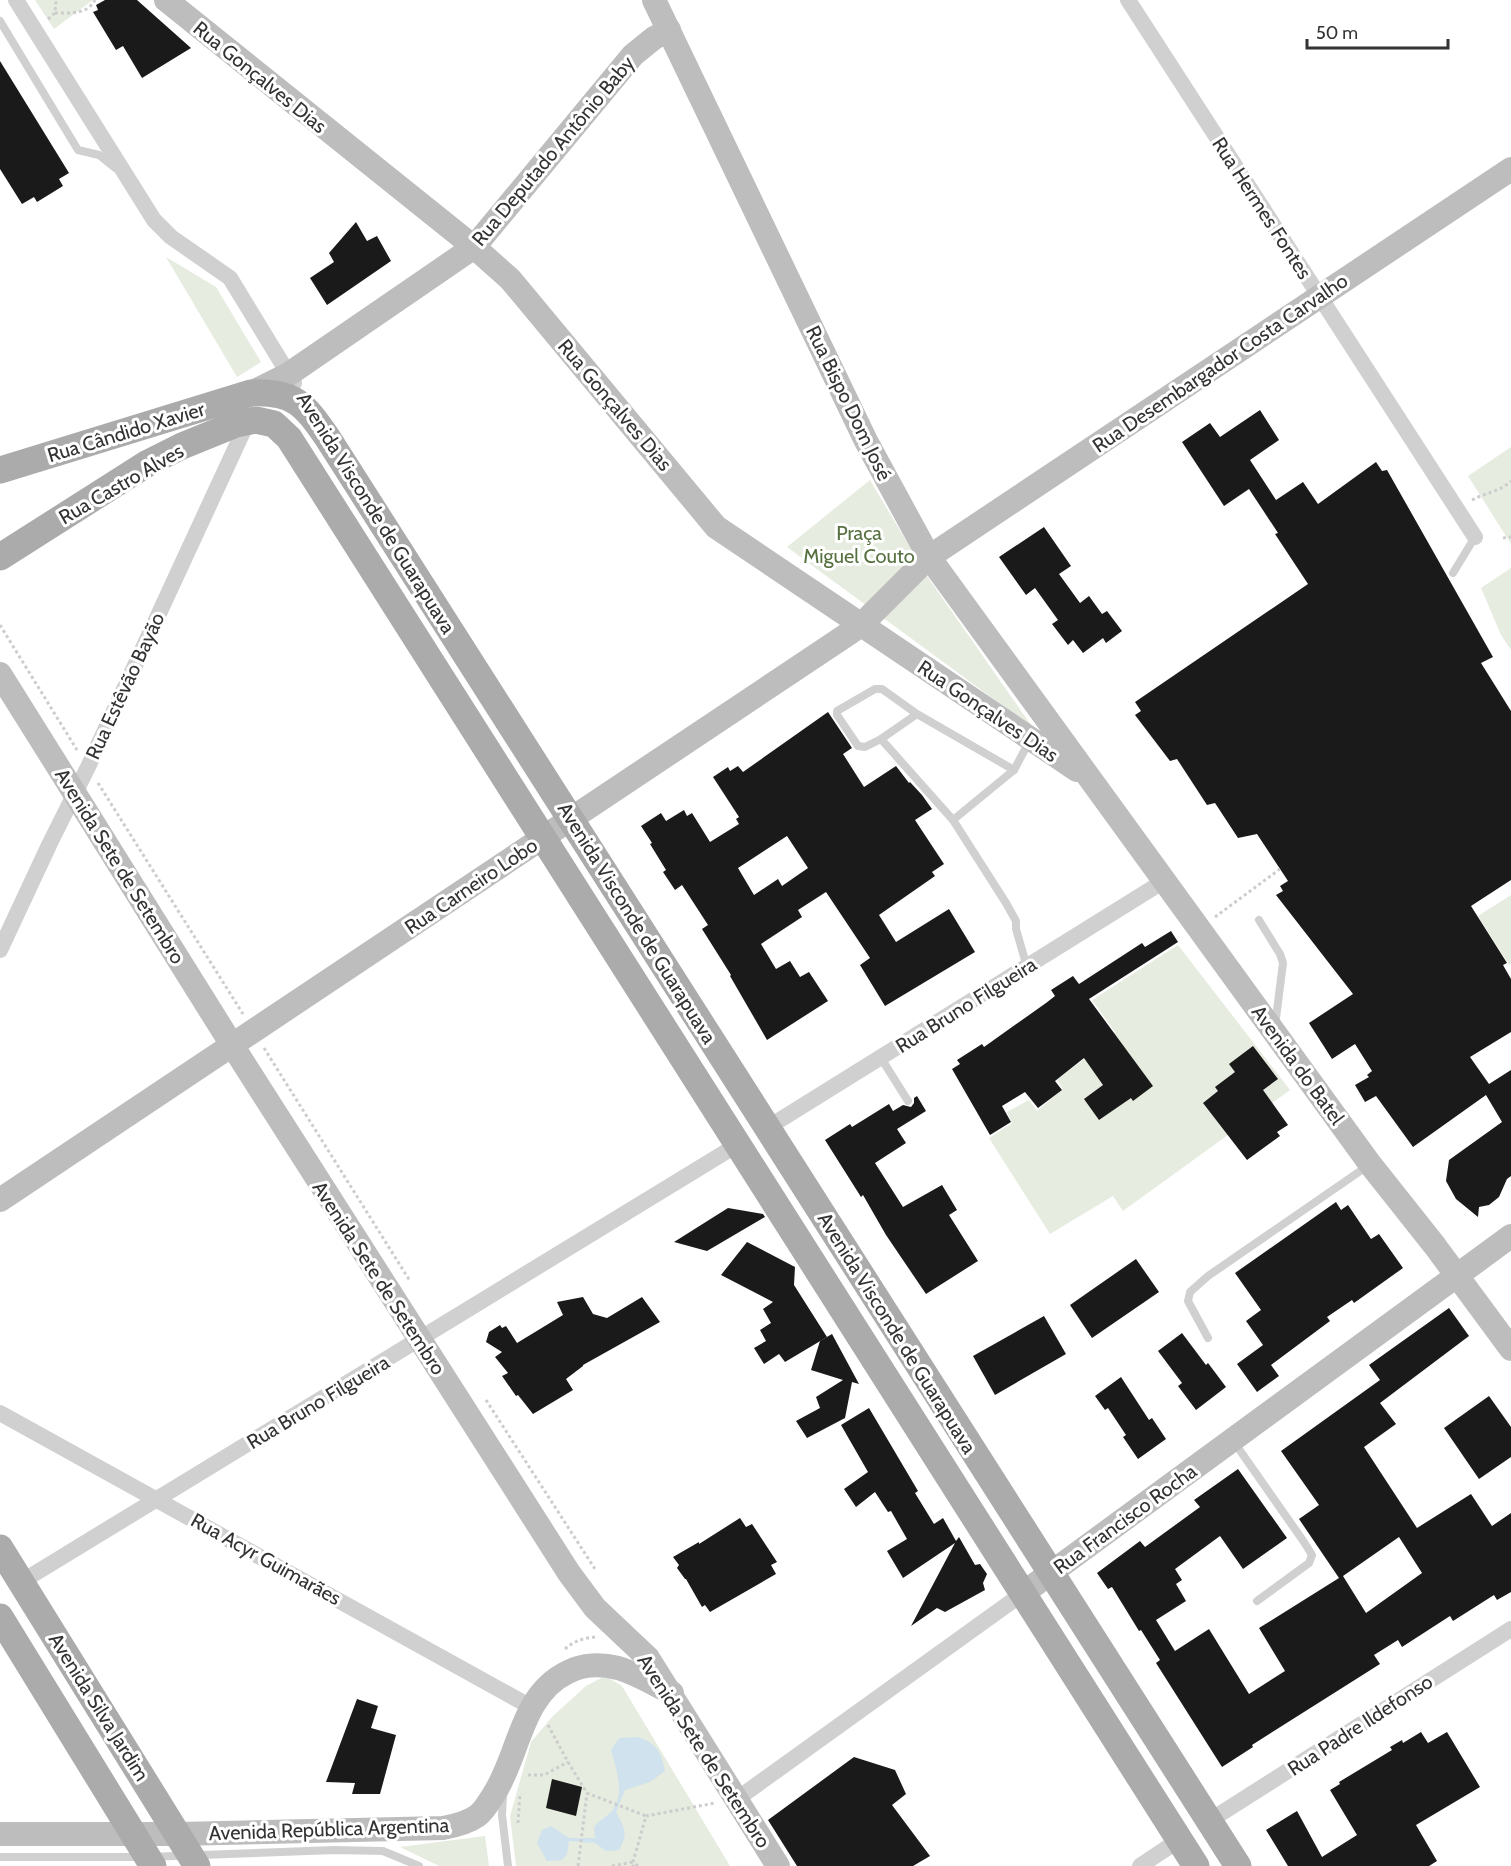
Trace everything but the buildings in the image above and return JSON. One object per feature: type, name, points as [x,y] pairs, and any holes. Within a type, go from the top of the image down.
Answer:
[{"type":"main road","name":"Rua Gonçalves Dias","points":[[166,0],[474,247],[510,279],[716,526],[1089,778]]},
{"type":"main road","name":"Rua Bispo Dom José","points":[[654,0],[866,441],[929,557],[1089,778]]},
{"type":"main road","name":"Rua Deputado Antônio Baby","points":[[288,374],[474,247],[633,55],[654,38],[669,30]]},
{"type":"main road","name":"Rua Desembargador Costa Carvalho","points":[[929,557],[1511,169]]},
{"type":"main road","name":"Rua Cândido Xavier","points":[[0,470],[252,393],[288,374]]},
{"type":"main road","name":"Rua Cândido Xavier","points":[[252,393],[272,392],[291,398],[306,409],[327,437]]},
{"type":"main road","name":"Avenida Visconde de Guarapuava","points":[[248,421],[266,421],[274,424],[289,438],[619,961],[1196,1866]]},
{"type":"main road","name":"Rua Castro Alves","points":[[0,558],[147,463],[182,446],[248,421]]},
{"type":"main road","name":"Avenida Visconde de Guarapuava","points":[[327,437],[1238,1866]]},
{"type":"main road","name":"Rua Carneiro Lobo","points":[[0,1200],[861,625],[929,557]]},
{"type":"main road","name":"Avenida Sete de Setembro","points":[[0,674],[231,1046],[569,1573],[595,1608],[648,1658],[672,1693],[778,1866]]},
{"type":"main road","name":"Avenida do Batel","points":[[1089,778],[1370,1164],[1511,1349]]},
{"type":"main road","points":[[619,961],[620,896]]},
{"type":"main road","name":"Rua Francisco Rocha","points":[[1022,1594],[1511,1236]]},
{"type":"main road","name":"Avenida Silva Jardim","points":[[0,1548],[188,1852]]},
{"type":"main road","name":"Avenida Silva Jardim","points":[[0,1617],[145,1853]]},
{"type":"main road","name":"Avenida República Argentina","points":[[0,1834],[145,1853],[188,1852],[442,1828],[462,1824],[478,1816],[513,1777],[519,1734],[531,1707],[543,1689],[560,1676],[574,1669],[594,1665],[618,1668],[672,1693]]},
{"type":"main road","points":[[1121,1683],[1123,1752]]},
{"type":"main road","points":[[103,1785],[112,1728]]},
{"type":"street","name":"Avenida Visconde de Guarapuava","points":[[15,0],[161,228],[230,278],[327,437]]},
{"type":"street","name":"Rua Hermes Fontes","points":[[1128,0],[1475,537]]},
{"type":"street","name":"Rua Estêvão Bayão","points":[[0,950],[248,421]]},
{"type":"street","name":"Rua Bruno Filgueira","points":[[767,1128],[1164,881]]},
{"type":"street","name":"Rua Bruno Filgueira","points":[[21,1582],[737,1145]]},
{"type":"street","name":"Rua Acyr Guimarães","points":[[0,1413],[531,1707]]},
{"type":"street","name":"Rua Francisco Rocha","points":[[737,1799],[1022,1594]]},
{"type":"street","name":"Rua Padre Ildefonso","points":[[1209,1821],[1511,1629]]},
{"type":"street","points":[[1140,1866],[1179,1840]]},
{"type":"lane","points":[[0,21],[78,150],[99,155],[129,180]]},
{"type":"lane","points":[[1453,573],[1475,537]]},
{"type":"lane","points":[[917,714],[881,739],[865,747],[858,746],[837,716],[837,711],[875,689],[882,690],[917,714],[1014,770]]},
{"type":"lane","points":[[881,739],[953,820],[1016,921],[1016,929],[1027,967]]},
{"type":"lane","points":[[953,820],[1014,770],[1030,740]]},
{"type":"lane","points":[[1259,920],[1283,963],[1280,1000],[1274,1032]]},
{"type":"lane","points":[[881,1058],[908,1101]]},
{"type":"lane","points":[[1208,1338],[1188,1301],[1190,1292],[1208,1276],[1370,1164]]},
{"type":"lane","points":[[1232,1440],[1312,1555],[1309,1563],[1257,1601]]},
{"type":"lane","points":[[508,1866],[502,1815],[513,1777]]},
{"type":"lane","points":[[188,1852],[383,1851],[419,1866]]},
{"type":"lane","points":[[0,1857],[145,1853]]},
{"type":"path","points":[[55,13],[78,14],[94,0]]},
{"type":"path","points":[[1471,501],[1511,481]]},
{"type":"path","points":[[1503,538],[1511,537]]},
{"type":"path","points":[[0,626],[74,745]]},
{"type":"path","points":[[104,793],[243,1013]]},
{"type":"path","points":[[1199,928],[1280,869]]},
{"type":"path","points":[[263,1046],[411,1282]]},
{"type":"path","points":[[482,1394],[595,1570]]},
{"type":"path","points":[[571,1644],[585,1638],[596,1637]]},
{"type":"path","points":[[531,1707],[543,1714],[587,1793],[646,1816],[737,1799]]},
{"type":"path","points":[[518,1828],[518,1806],[513,1777],[544,1775],[568,1762]]},
{"type":"path","points":[[578,1866],[587,1793]]},
{"type":"path","points":[[612,1866],[635,1864],[646,1816]]},
{"type":"green space","points":[[35,0],[93,0],[54,29]]},
{"type":"green space","points":[[166,257],[216,287],[261,362],[237,377]]},
{"type":"green space","points":[[1511,447],[1511,544],[1468,476]]},
{"type":"green space","name":"Praça Miguel Couto","points":[[870,480],[927,576],[1033,728],[787,547]]},
{"type":"green space","points":[[1511,568],[1511,650],[1501,635],[1481,588]]},
{"type":"green space","points":[[1511,895],[1511,964],[1509,965],[1478,916]]},
{"type":"green space","points":[[1178,945],[1290,1090],[1123,1211],[1113,1196],[1050,1234],[989,1138],[1012,1123],[1007,1112],[1029,1100],[1037,1111],[1063,1089],[1057,1080],[1084,1059],[1082,1055],[1115,1032],[1092,1000]]},
{"type":"green space","points":[[605,1676],[622,1686],[730,1866],[516,1866],[510,1816],[531,1742],[553,1716],[586,1686]]},
{"type":"green space","points":[[485,1836],[489,1866],[439,1866],[400,1847]]},
{"type":"water","points":[[638,1737],[654,1745],[662,1759],[665,1771],[650,1782],[625,1790],[616,1812],[625,1834],[619,1850],[606,1851],[595,1843],[569,1841],[567,1854],[562,1860],[547,1861],[537,1843],[542,1830],[551,1826],[569,1838],[595,1838],[594,1827],[612,1811],[618,1796],[619,1781],[611,1750],[619,1738]]}]
